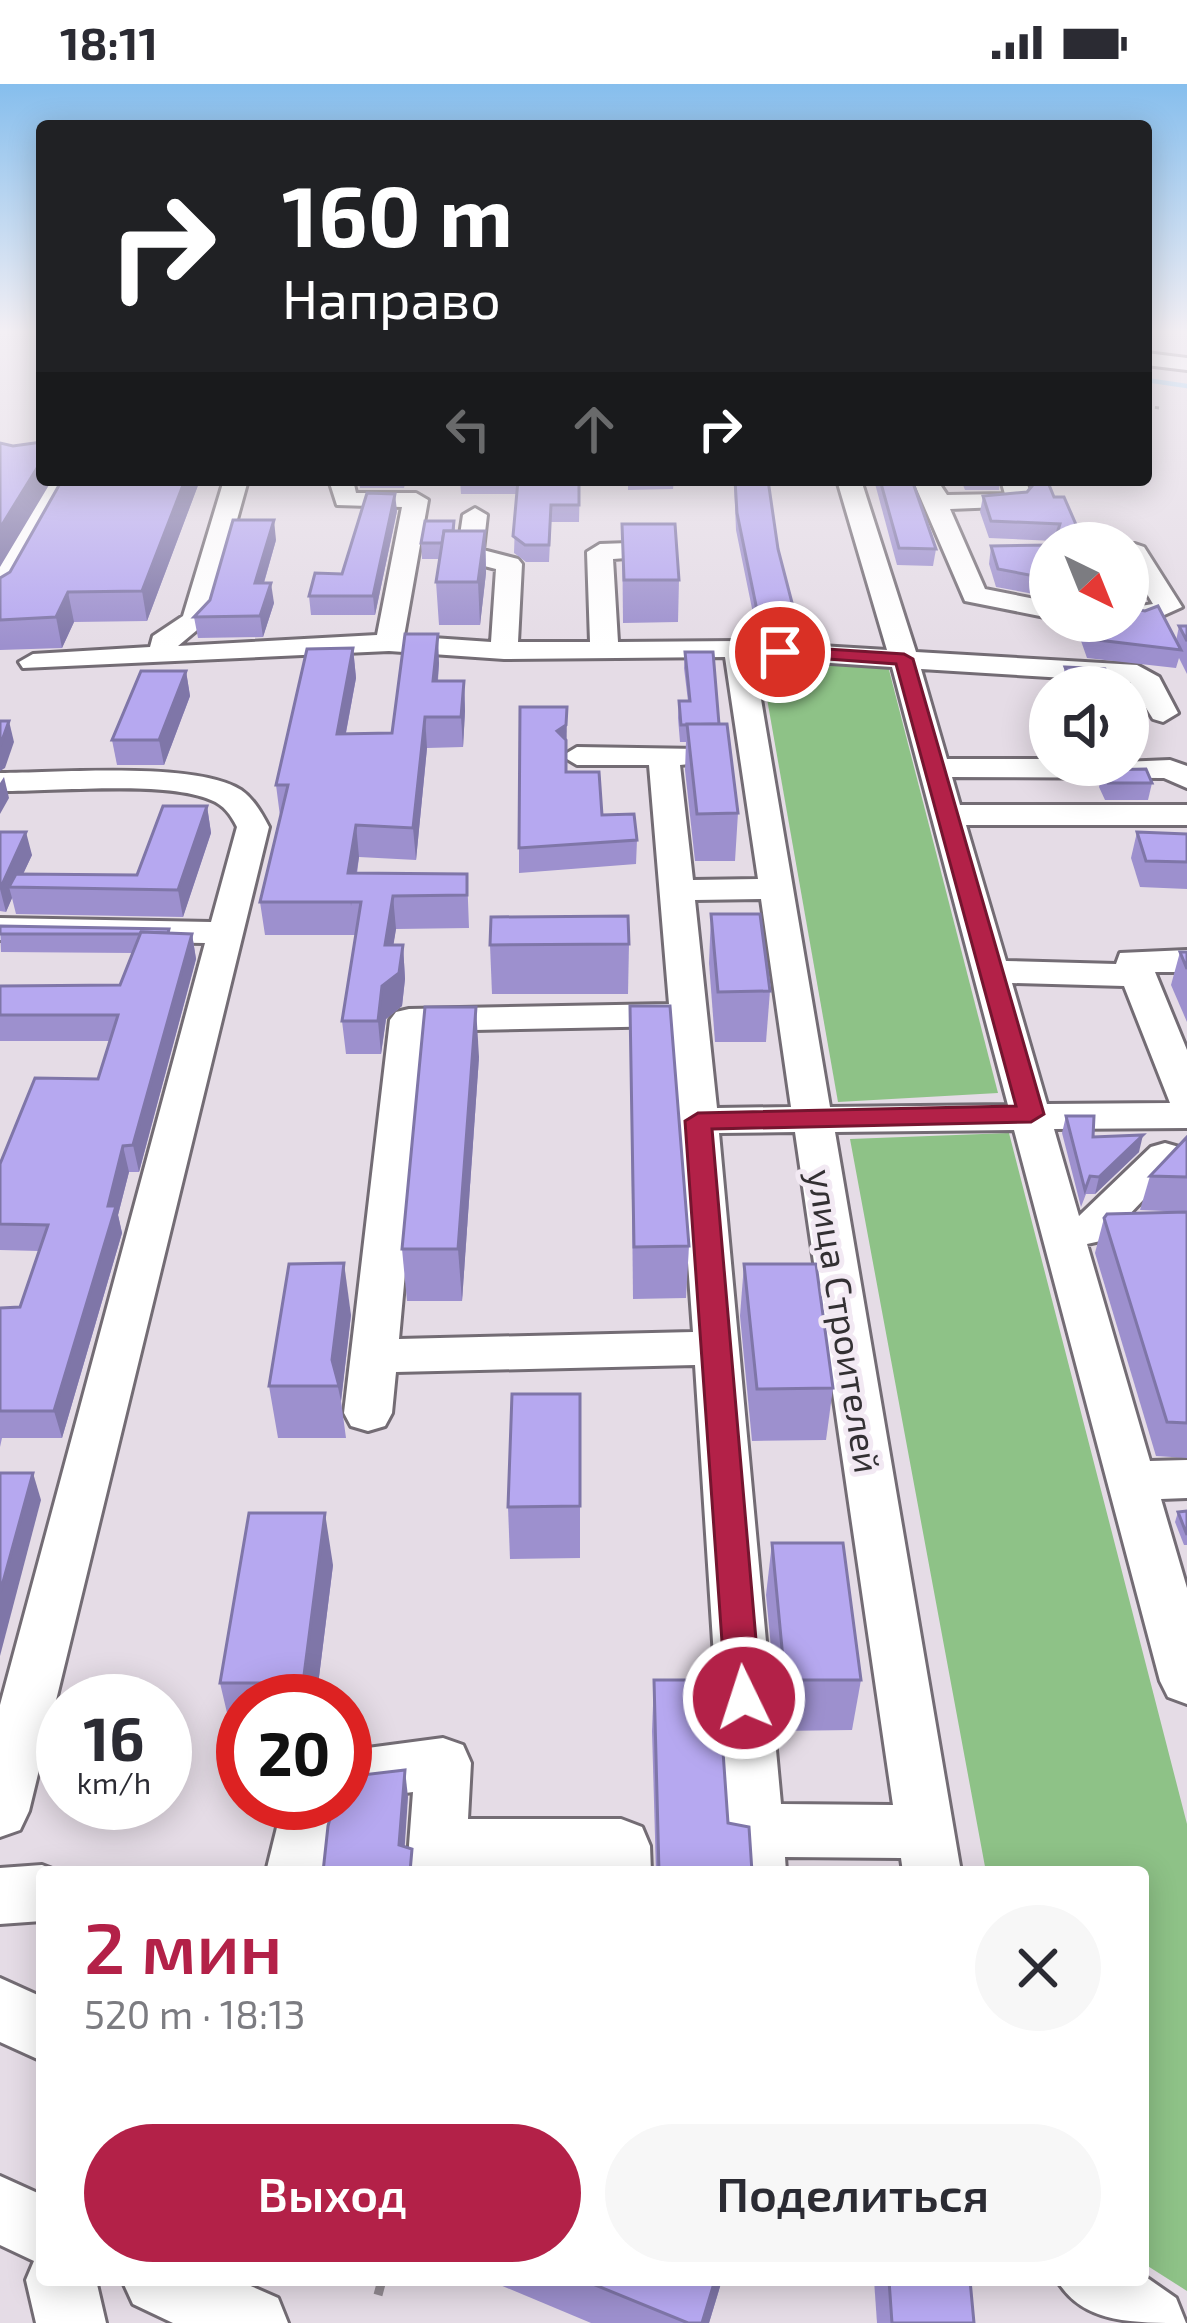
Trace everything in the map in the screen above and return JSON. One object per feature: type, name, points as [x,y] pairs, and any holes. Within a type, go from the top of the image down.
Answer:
[{"type":"street","points":[[0,576],[54,486]]},
{"type":"street","points":[[0,599],[66,486]]},
{"type":"street","points":[[166,653],[163,642],[195,620],[234,486]]},
{"type":"street","points":[[342,486],[346,500],[419,490],[389,643]]},
{"type":"street","points":[[851,486],[1031,1114],[1076,1230],[1132,1480],[1187,1681]]},
{"type":"street","points":[[929,489],[945,502],[1012,501],[1018,494],[1015,486]]},
{"type":"street","points":[[929,489],[967,551],[974,595],[1029,606]]},
{"type":"street","points":[[475,515],[470,555],[509,564],[504,651]]},
{"type":"street","points":[[604,650],[601,552],[657,550]]},
{"type":"street","points":[[1149,576],[1168,608],[1149,615]]},
{"type":"street","points":[[33,662],[389,643],[504,651],[738,649],[1137,674],[1149,683],[1162,713]]},
{"type":"street","name":"улица Строителей","points":[[738,649],[732,756],[776,889],[928,1852]]},
{"type":"street","points":[[577,756],[732,756]]},
{"type":"street","points":[[664,756],[756,1851],[928,1852]]},
{"type":"street","points":[[934,768],[1170,769],[1187,779]]},
{"type":"street","points":[[0,782],[188,785],[223,793],[243,807],[253,827],[0,1811]]},
{"type":"street","points":[[948,815],[1187,814]]},
{"type":"street","points":[[677,890],[776,889]]},
{"type":"street","points":[[0,929],[226,933]]},
{"type":"street","points":[[1187,961],[1133,961],[1187,1100]]},
{"type":"street","points":[[991,972],[1138,975]]},
{"type":"street","points":[[368,1413],[409,1020],[689,1015]]},
{"type":"street","points":[[698,1121],[1187,1115]]},
{"type":"street","points":[[1076,1230],[1165,1156]]},
{"type":"street","points":[[1076,1230],[1148,1229]]},
{"type":"street","points":[[375,1356],[717,1348]]},
{"type":"street","points":[[1132,1480],[1187,1479]]},
{"type":"street","points":[[372,1772],[443,1762],[437,1866]]},
{"type":"street","points":[[297,1866],[306,1830]]},
{"type":"street","points":[[438,1866],[441,1846],[621,1846],[622,1866]]},
{"type":"street","points":[[0,1896],[36,1893]]},
{"type":"street","points":[[0,2009],[36,2027]]},
{"type":"street","points":[[0,2210],[36,2227]]},
{"type":"street","points":[[62,2286],[70,2323]]},
{"type":"street","points":[[170,2286],[253,2323]]},
{"type":"street","points":[[1100,2286],[1151,2323]]},
{"type":"path","points":[[378,2296],[380,2286]]},
{"type":"green space","points":[[760,659],[888,666],[998,1093],[838,1102]]},
{"type":"green space","points":[[1009,1133],[1187,1824],[1187,2291],[1149,2267],[1149,1866],[985,1866],[850,1139]]},
{"type":"building","points":[[0,443],[36,443],[36,470],[0,528]]},
{"type":"building","points":[[59,486],[183,486],[142,591],[68,592],[56,617],[0,620],[0,578],[10,572]]},
{"type":"building","points":[[517,486],[579,486],[579,505],[551,505],[549,545],[525,545],[513,536]]},
{"type":"building","points":[[735,486],[769,486],[778,549],[797,622],[759,620]]},
{"type":"building","points":[[882,486],[914,486],[936,549],[899,548]]},
{"type":"building","points":[[1049,486],[1054,497],[1064,497],[1075,522],[991,521],[983,496]]},
{"type":"building","points":[[367,493],[395,494],[373,596],[309,596],[315,573],[342,574]]},
{"type":"building","points":[[233,520],[274,520],[255,583],[271,583],[260,616],[194,617],[210,600]]},
{"type":"building","points":[[425,521],[454,521],[453,531],[444,531],[442,543],[421,543]]},
{"type":"building","points":[[622,524],[675,524],[679,580],[624,580]]},
{"type":"building","points":[[444,531],[485,531],[478,582],[436,582]]},
{"type":"building","points":[[1029,545],[1029,575],[998,569],[991,546]]},
{"type":"building","points":[[1158,606],[1181,650],[1115,642],[1149,642],[1149,609]]},
{"type":"building","points":[[405,634],[438,634],[433,681],[464,681],[461,717],[425,717],[413,828],[356,825],[348,873],[467,874],[467,895],[393,896],[385,945],[403,945],[399,973],[382,986],[378,1021],[342,1021],[361,902],[260,902],[288,785],[276,785],[307,649],[353,648],[337,734],[392,733]]},
{"type":"building","points":[[685,652],[713,652],[719,724],[681,725],[679,701],[690,701]]},
{"type":"building","points":[[141,671],[186,671],[159,740],[112,740]]},
{"type":"building","points":[[520,707],[567,707],[566,725],[557,731],[566,740],[566,772],[599,772],[602,815],[634,814],[637,840],[519,848]]},
{"type":"building","points":[[0,721],[9,721],[0,746]]},
{"type":"building","points":[[687,724],[727,724],[738,813],[697,814]]},
{"type":"building","points":[[163,806],[207,806],[178,890],[9,887],[16,874],[137,875]]},
{"type":"building","points":[[0,832],[26,832],[0,889]]},
{"type":"building","points":[[1137,832],[1187,834],[1187,862],[1146,861]]},
{"type":"building","points":[[711,914],[760,914],[770,991],[718,992]]},
{"type":"building","points":[[628,916],[629,944],[490,945],[491,917]]},
{"type":"building","points":[[0,926],[169,929],[168,933],[140,934],[0,934]]},
{"type":"building","points":[[141,932],[192,934],[133,1145],[123,1146],[108,1206],[116,1206],[54,1411],[0,1411],[0,1308],[20,1307],[48,1225],[0,1224],[0,1164],[35,1078],[98,1079],[118,1015],[0,1015],[0,986],[120,985]]},
{"type":"building","points":[[630,1006],[670,1006],[689,1246],[634,1247]]},
{"type":"building","points":[[425,1007],[476,1007],[458,1249],[402,1249]]},
{"type":"building","points":[[1066,1116],[1094,1116],[1093,1137],[1143,1135],[1099,1177],[1090,1176],[1085,1190]]},
{"type":"building","points":[[1187,1137],[1187,1177],[1150,1176]]},
{"type":"building","points":[[1187,1212],[1187,1423],[1167,1422],[1104,1218],[1107,1214]]},
{"type":"building","points":[[344,1263],[332,1360],[339,1386],[269,1386],[289,1264]]},
{"type":"building","points":[[744,1264],[816,1264],[833,1388],[757,1389]]},
{"type":"building","points":[[512,1394],[580,1394],[580,1506],[508,1507]]},
{"type":"building","points":[[0,1473],[33,1473],[0,1593]]},
{"type":"building","points":[[1187,1511],[1187,1535],[1178,1512]]},
{"type":"building","points":[[249,1513],[325,1513],[304,1674],[222,1674]]},
{"type":"building","points":[[772,1543],[843,1543],[861,1680],[785,1680]]},
{"type":"building","points":[[654,1680],[718,1680],[728,1823],[749,1827],[752,1866],[659,1866]]},
{"type":"building","points":[[405,1770],[399,1845],[412,1849],[411,1866],[324,1866],[328,1830],[372,1830],[372,1774]]},
{"type":"building","points":[[598,2286],[713,2286],[702,2323],[688,2323]]},
{"type":"building","points":[[889,2286],[971,2286],[974,2323],[892,2323]]},
{"type":"route","points":[[744,1698],[698,1121],[1031,1114],[904,659],[780,652]]}]
